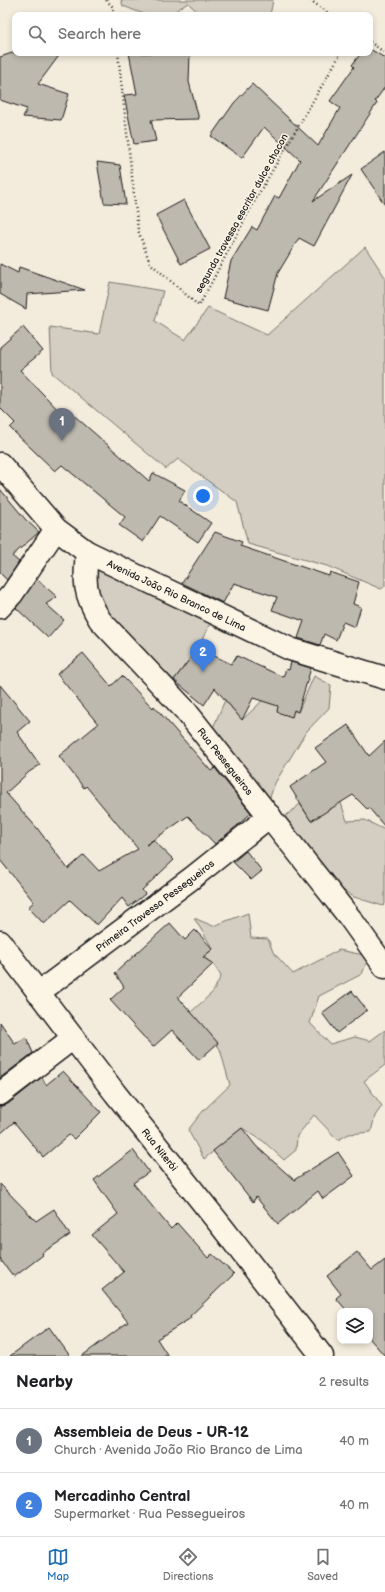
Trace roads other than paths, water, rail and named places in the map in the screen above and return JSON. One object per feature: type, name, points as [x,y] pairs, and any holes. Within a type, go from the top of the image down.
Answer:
[{"type":"street","name":"Avenida João Rio Branco de Lima","points":[[0,464],[56,529],[87,552],[290,649],[385,678]]},
{"type":"street","points":[[0,607],[12,594],[56,529]]},
{"type":"street","name":"Rua Pessegueiros","points":[[87,552],[85,574],[86,588],[92,606],[100,620],[185,710],[350,918],[385,967]]},
{"type":"street","name":"Primeira Travessa Pessegueiros","points":[[38,994],[192,878],[270,816]]},
{"type":"street","name":"Rua Niterói","points":[[0,942],[72,1038],[322,1356]]},
{"type":"street","points":[[0,1094],[72,1038]]},
{"type":"place","name":"Assembleia de Deus - UR-12","points":[[62,441]]},
{"type":"place","name":"Mercadinho Central","points":[[203,672]]}]
